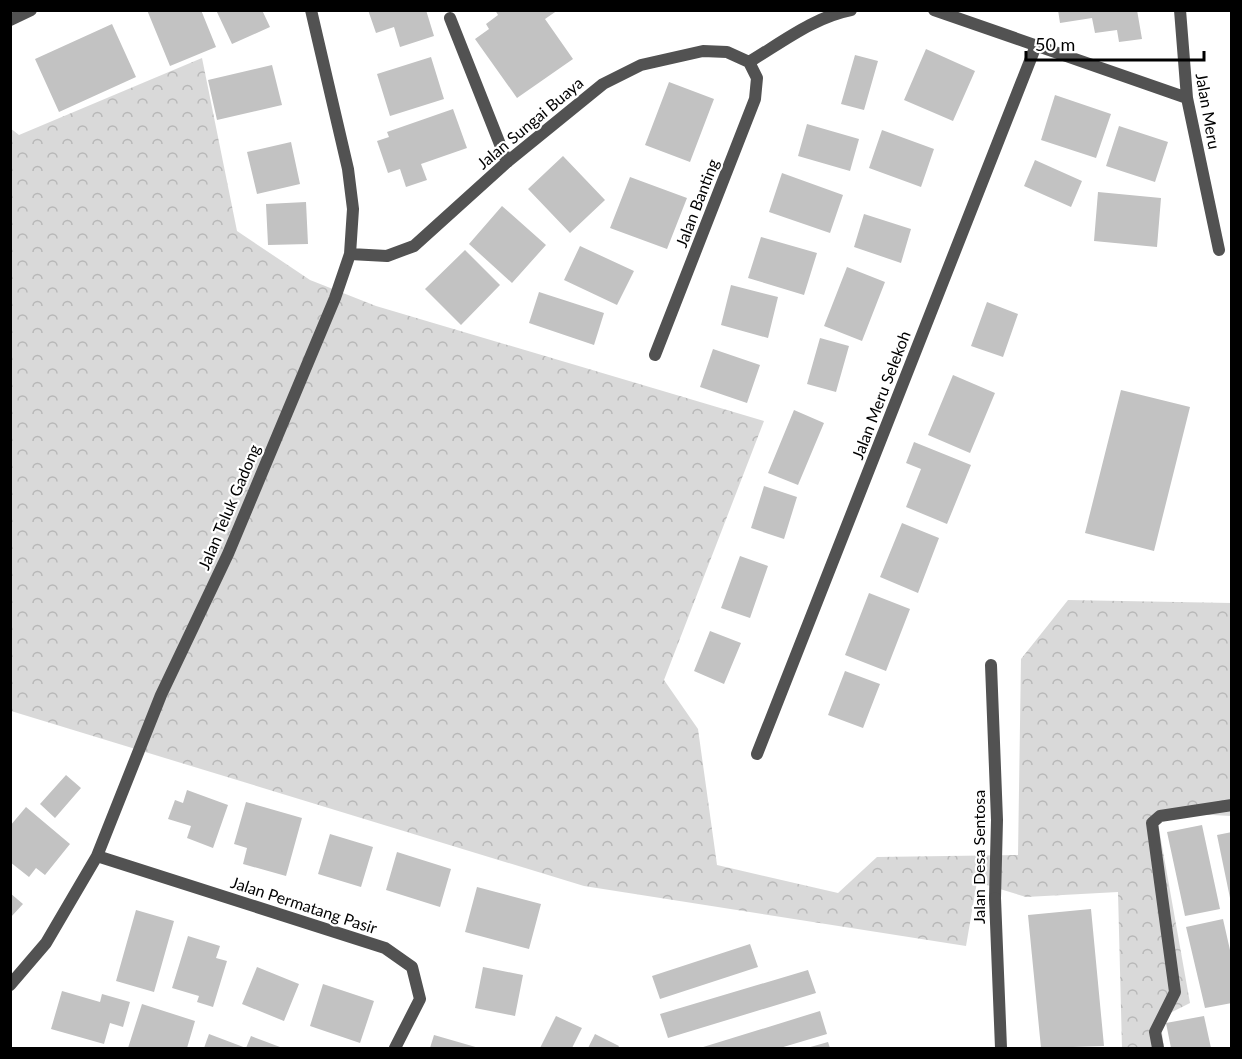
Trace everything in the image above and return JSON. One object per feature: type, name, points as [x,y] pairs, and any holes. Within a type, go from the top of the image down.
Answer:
[{"type":"street","points":[[10,20],[31,10]]},
{"type":"street","name":"Jalan Teluk Gadong","points":[[10,985],[46,943],[97,856],[161,695],[233,543],[335,298],[350,254],[353,209],[348,169],[311,10]]},
{"type":"street","points":[[749,62],[809,26],[835,13],[851,10]]},
{"type":"street","name":"Jalan Meru","points":[[1180,10],[1187,98],[1219,250]]},
{"type":"street","points":[[941,11],[1035,48],[1187,98]]},
{"type":"street","points":[[450,18],[507,162]]},
{"type":"street","name":"Jalan Meru Selekoh","points":[[757,754],[1035,48]]},
{"type":"street","name":"Jalan Sungai Buaya","points":[[350,254],[369,257],[404,252],[507,162],[603,84],[641,66],[703,51],[727,52],[749,62]]},
{"type":"street","name":"Jalan Banting","points":[[655,355],[755,99],[757,78],[749,62]]},
{"type":"street","name":"Jalan Desa Sentosa","points":[[991,665],[997,820],[995,898],[1001,1048]]},
{"type":"street","points":[[1158,1048],[1155,1032],[1175,992],[1152,823],[1160,816],[1232,805]]},
{"type":"street","name":"Jalan Permatang Pasir","points":[[97,856],[385,948],[412,967],[420,999],[395,1048]]},
{"type":"green space","points":[[202,58],[237,231],[310,280],[376,306],[764,421],[664,680],[698,729],[717,865],[838,893],[877,857],[1018,855],[1021,659],[1068,600],[1231,603],[1231,816],[1156,812],[1190,1003],[1160,1018],[1164,1048],[1122,1048],[1118,892],[1026,897],[977,882],[966,946],[584,886],[11,711],[10,128],[19,135]]},
{"type":"building","points":[[147,10],[201,10],[216,47],[170,66]]},
{"type":"building","points":[[216,10],[262,10],[270,27],[232,44]]},
{"type":"building","points":[[368,10],[426,10],[434,36],[400,47],[394,27],[376,33]]},
{"type":"building","points":[[495,10],[558,10],[545,19],[573,59],[517,98],[475,39],[489,29],[486,24],[498,15]]},
{"type":"building","points":[[1058,10],[1137,10],[1142,39],[1119,42],[1117,30],[1095,33],[1092,18],[1060,23]]},
{"type":"building","points":[[112,24],[136,77],[59,112],[35,59]]},
{"type":"building","points":[[926,49],[975,71],[953,121],[904,100]]},
{"type":"building","points":[[855,55],[878,61],[864,110],[841,104]]},
{"type":"building","points":[[431,57],[444,99],[390,116],[377,74]]},
{"type":"building","points":[[272,65],[282,105],[217,120],[208,80]]},
{"type":"building","points":[[669,82],[714,99],[690,162],[645,145]]},
{"type":"building","points":[[1055,95],[1111,114],[1096,158],[1041,140]]},
{"type":"building","points":[[453,109],[467,148],[421,164],[427,180],[406,187],[400,169],[388,173],[377,141],[389,137],[387,132]]},
{"type":"building","points":[[807,124],[859,139],[850,171],[798,156]]},
{"type":"building","points":[[1119,126],[1168,142],[1155,182],[1106,166]]},
{"type":"building","points":[[882,130],[934,149],[921,187],[869,168]]},
{"type":"building","points":[[291,142],[300,184],[257,194],[247,152]]},
{"type":"building","points":[[563,156],[605,200],[570,233],[528,189]]},
{"type":"building","points":[[1035,160],[1082,181],[1071,207],[1024,186]]},
{"type":"building","points":[[782,173],[843,195],[830,233],[769,212]]},
{"type":"building","points":[[630,177],[687,198],[667,249],[610,228]]},
{"type":"building","points":[[1098,192],[1161,198],[1157,247],[1094,241]]},
{"type":"building","points":[[306,202],[308,244],[268,245],[266,204]]},
{"type":"building","points":[[502,206],[546,245],[512,283],[469,244]]},
{"type":"building","points":[[864,214],[911,229],[901,263],[854,247]]},
{"type":"building","points":[[761,237],[817,253],[804,295],[748,278]]},
{"type":"building","points":[[580,246],[634,271],[617,305],[564,280]]},
{"type":"building","points":[[465,250],[500,285],[461,325],[425,289]]},
{"type":"building","points":[[847,267],[885,282],[862,341],[824,326]]},
{"type":"building","points":[[731,285],[778,297],[768,338],[721,325]]},
{"type":"building","points":[[539,292],[604,313],[594,345],[529,323]]},
{"type":"building","points":[[987,302],[1018,314],[1003,357],[971,346]]},
{"type":"building","points":[[820,338],[849,346],[836,392],[807,384]]},
{"type":"building","points":[[713,349],[760,365],[747,403],[700,387]]},
{"type":"building","points":[[953,375],[995,393],[970,453],[928,435]]},
{"type":"building","points":[[1121,390],[1190,407],[1154,551],[1085,533]]},
{"type":"building","points":[[794,410],[824,423],[798,485],[768,473]]},
{"type":"building","points":[[914,442],[971,465],[947,524],[906,507],[921,469],[906,463]]},
{"type":"building","points":[[764,486],[797,497],[784,539],[751,528]]},
{"type":"building","points":[[902,523],[939,538],[918,593],[880,577]]},
{"type":"building","points":[[740,556],[768,566],[750,618],[721,608]]},
{"type":"building","points":[[869,593],[910,609],[886,671],[845,655]]},
{"type":"building","points":[[710,631],[741,643],[724,684],[694,671]]},
{"type":"building","points":[[845,671],[880,684],[863,728],[828,715]]},
{"type":"building","points":[[66,775],[81,788],[55,818],[40,804]]},
{"type":"building","points":[[187,790],[228,805],[213,848],[187,838],[191,826],[168,819],[175,800],[183,803]]},
{"type":"building","points":[[246,802],[302,818],[286,876],[243,864],[247,848],[234,844]]},
{"type":"building","points":[[26,807],[70,844],[45,875],[36,868],[29,877],[10,862],[10,826]]},
{"type":"building","points":[[1202,825],[1220,909],[1185,916],[1167,832]]},
{"type":"building","points":[[1232,832],[1232,898],[1230,898],[1217,835]]},
{"type":"building","points":[[330,834],[373,847],[361,887],[318,874]]},
{"type":"building","points":[[397,852],[451,869],[440,907],[386,890]]},
{"type":"building","points":[[477,887],[541,904],[529,949],[465,932]]},
{"type":"building","points":[[10,893],[23,904],[10,918]]},
{"type":"building","points":[[1091,909],[1104,1046],[1041,1048],[1028,915]]},
{"type":"building","points":[[136,910],[174,921],[154,992],[116,981]]},
{"type":"building","points":[[1223,919],[1232,959],[1232,1003],[1205,1008],[1186,927]]},
{"type":"building","points":[[188,936],[220,946],[216,958],[227,961],[213,1007],[197,1002],[199,996],[172,988]]},
{"type":"building","points":[[750,944],[758,967],[660,999],[652,976]]},
{"type":"building","points":[[257,967],[299,984],[284,1021],[242,1004]]},
{"type":"building","points":[[483,967],[523,975],[515,1016],[475,1008]]},
{"type":"building","points":[[808,970],[816,993],[668,1038],[660,1014]]},
{"type":"building","points":[[323,984],[374,1001],[360,1043],[310,1026]]},
{"type":"building","points":[[62,991],[100,1002],[102,994],[130,1002],[123,1027],[110,1023],[104,1044],[51,1029]]},
{"type":"building","points":[[142,1004],[195,1021],[187,1048],[128,1048]]},
{"type":"building","points":[[820,1011],[827,1034],[780,1048],[700,1048]]},
{"type":"building","points":[[556,1016],[582,1028],[572,1048],[540,1048]]},
{"type":"building","points":[[1204,1016],[1211,1048],[1171,1048],[1166,1023]]},
{"type":"building","points":[[209,1034],[246,1048],[204,1048]]},
{"type":"building","points":[[595,1034],[619,1046],[618,1048],[588,1048]]},
{"type":"building","points":[[434,1035],[479,1048],[430,1048]]},
{"type":"building","points":[[251,1036],[280,1047],[279,1048],[246,1048]]},
{"type":"building","points":[[828,1042],[830,1048],[807,1048]]}]
